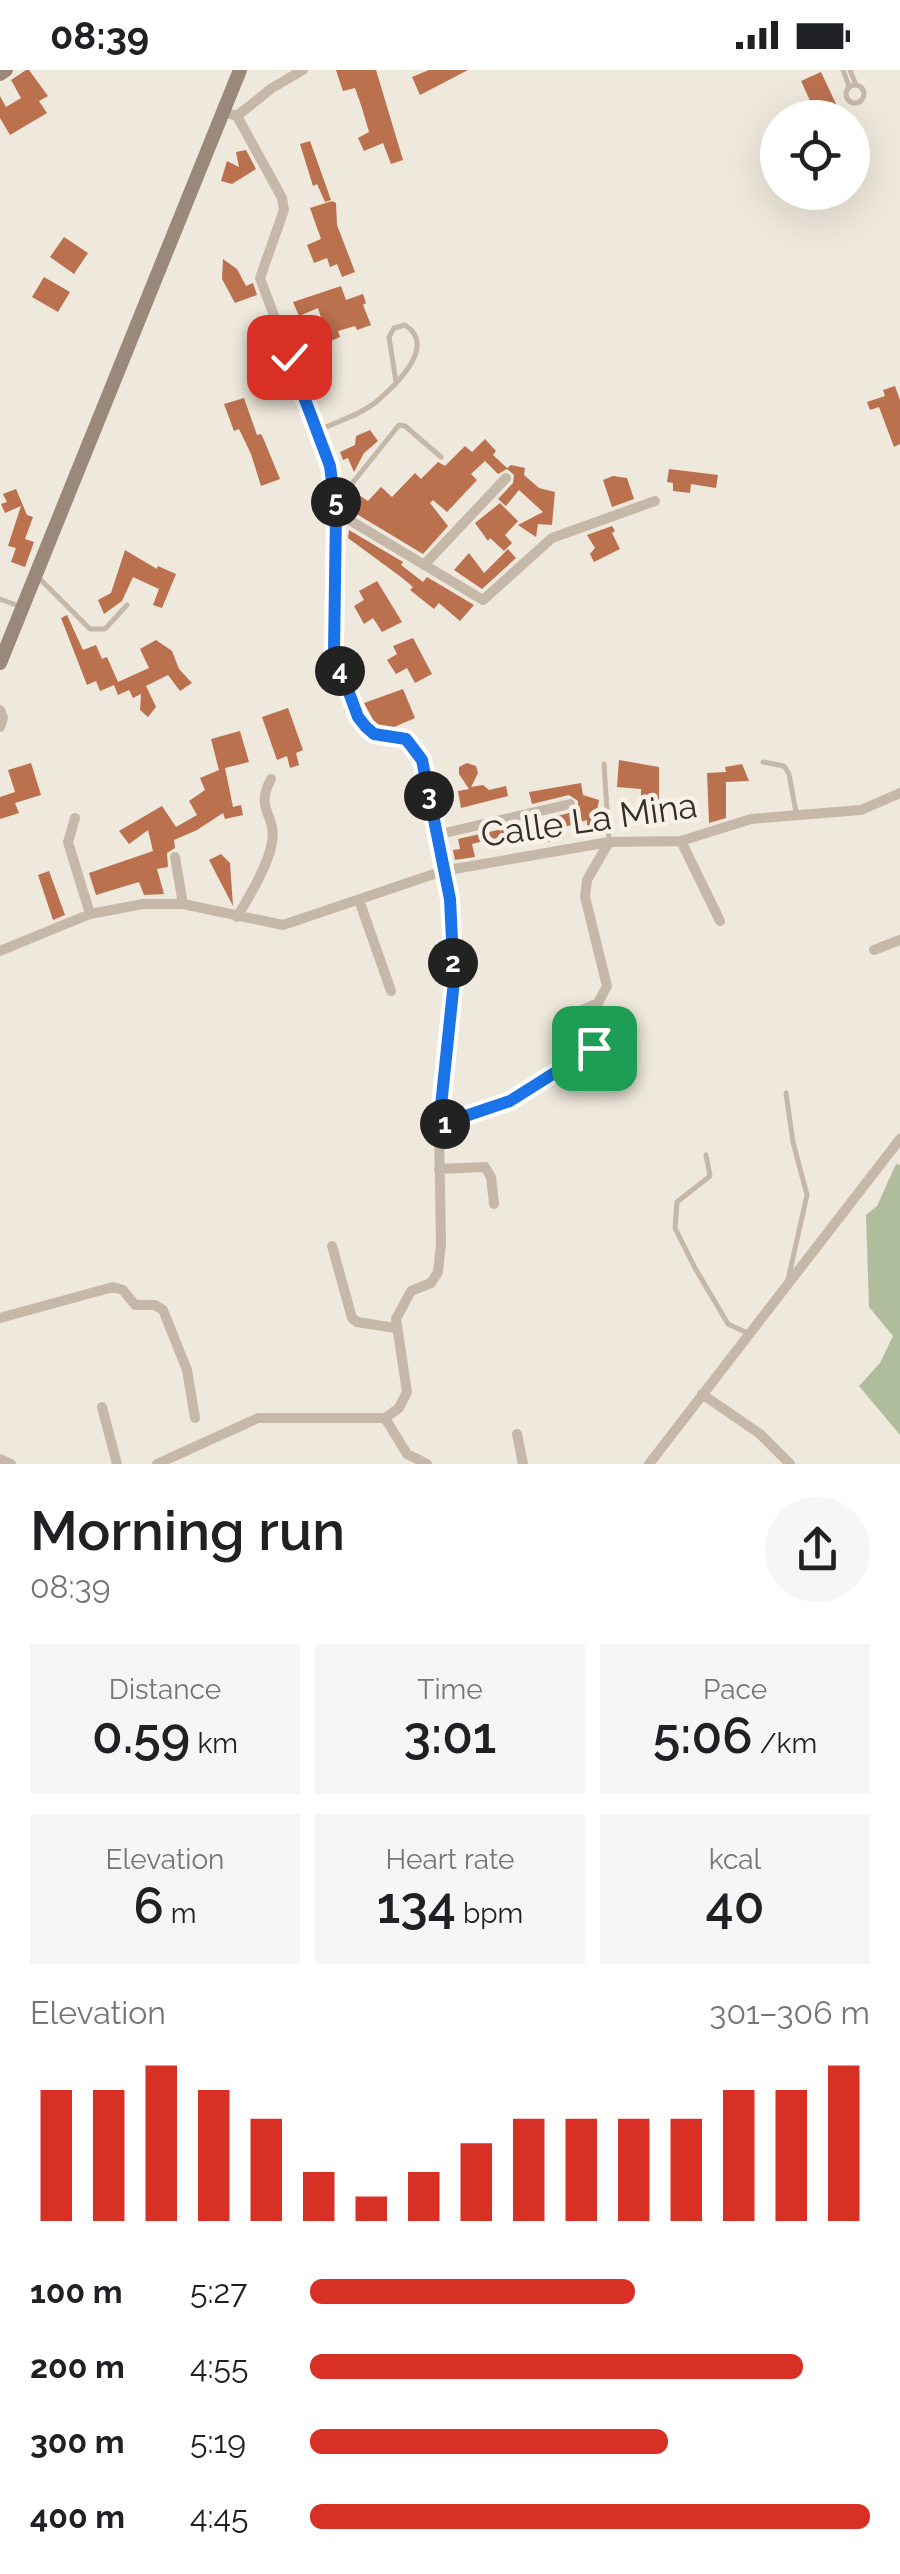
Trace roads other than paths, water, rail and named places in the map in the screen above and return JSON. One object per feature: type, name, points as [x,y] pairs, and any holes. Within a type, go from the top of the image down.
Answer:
[{"type":"main road","points":[[0,664],[230,114],[240,70]]},
{"type":"street","points":[[156,1464],[258,1418],[385,1418],[400,1408],[407,1392],[395,1328],[405,1297],[410,1291],[432,1283],[438,1272],[441,1244],[439,1125],[454,981],[450,899],[422,760],[406,739],[374,734],[366,727],[352,704],[334,652],[336,508],[330,466],[260,278],[284,210],[282,198],[230,114],[303,70]]},
{"type":"street","points":[[424,565],[506,478]]},
{"type":"street","points":[[336,508],[486,600],[552,538],[655,501]]},
{"type":"street","points":[[0,710],[0,727]]},
{"type":"street","points":[[237,916],[273,840],[262,799],[272,779]]},
{"type":"street","name":"Calle La Mina","points":[[0,951],[90,914],[142,904],[183,904],[283,925],[443,871],[609,842],[681,841],[751,819],[861,810],[900,794]]},
{"type":"street","points":[[436,835],[570,804]]},
{"type":"street","points":[[75,818],[68,842],[90,914]]},
{"type":"street","points":[[681,841],[720,921]]},
{"type":"street","points":[[580,1011],[598,1003],[607,986],[586,898],[588,880],[609,842]]},
{"type":"street","points":[[175,856],[183,904]]},
{"type":"street","points":[[359,900],[390,992]]},
{"type":"street","points":[[874,950],[900,940]]},
{"type":"street","points":[[439,1125],[510,1101],[594,1048]]},
{"type":"street","points":[[649,1464],[900,1139]]},
{"type":"street","points":[[439,1170],[485,1167],[491,1177],[494,1204]]},
{"type":"street","points":[[332,1246],[352,1318],[395,1328]]},
{"type":"street","points":[[0,1318],[113,1287],[123,1290],[135,1305],[155,1305],[164,1310],[187,1370],[195,1418]]},
{"type":"street","points":[[702,1394],[760,1434],[790,1464]]},
{"type":"street","points":[[102,1407],[117,1464]]},
{"type":"street","points":[[385,1418],[407,1454],[427,1464]]},
{"type":"street","points":[[517,1434],[523,1464]]},
{"type":"street","points":[[0,1459],[12,1464]]},
{"type":"lane","points":[[846,70],[853,86]]},
{"type":"lane","points":[[317,431],[374,404],[409,370],[417,344],[415,334],[404,325],[394,328],[389,337],[396,382]]},
{"type":"lane","points":[[336,508],[399,425],[440,457]]},
{"type":"lane","points":[[36,575],[90,629],[105,629],[127,606]]},
{"type":"lane","points":[[0,599],[22,607]]},
{"type":"lane","points":[[763,762],[784,766],[797,815]]},
{"type":"lane","points":[[604,764],[609,842]]},
{"type":"lane","points":[[786,1093],[792,1142],[808,1195],[788,1283]]},
{"type":"lane","points":[[706,1156],[710,1176],[676,1202],[676,1228],[728,1324],[747,1333]]}]
